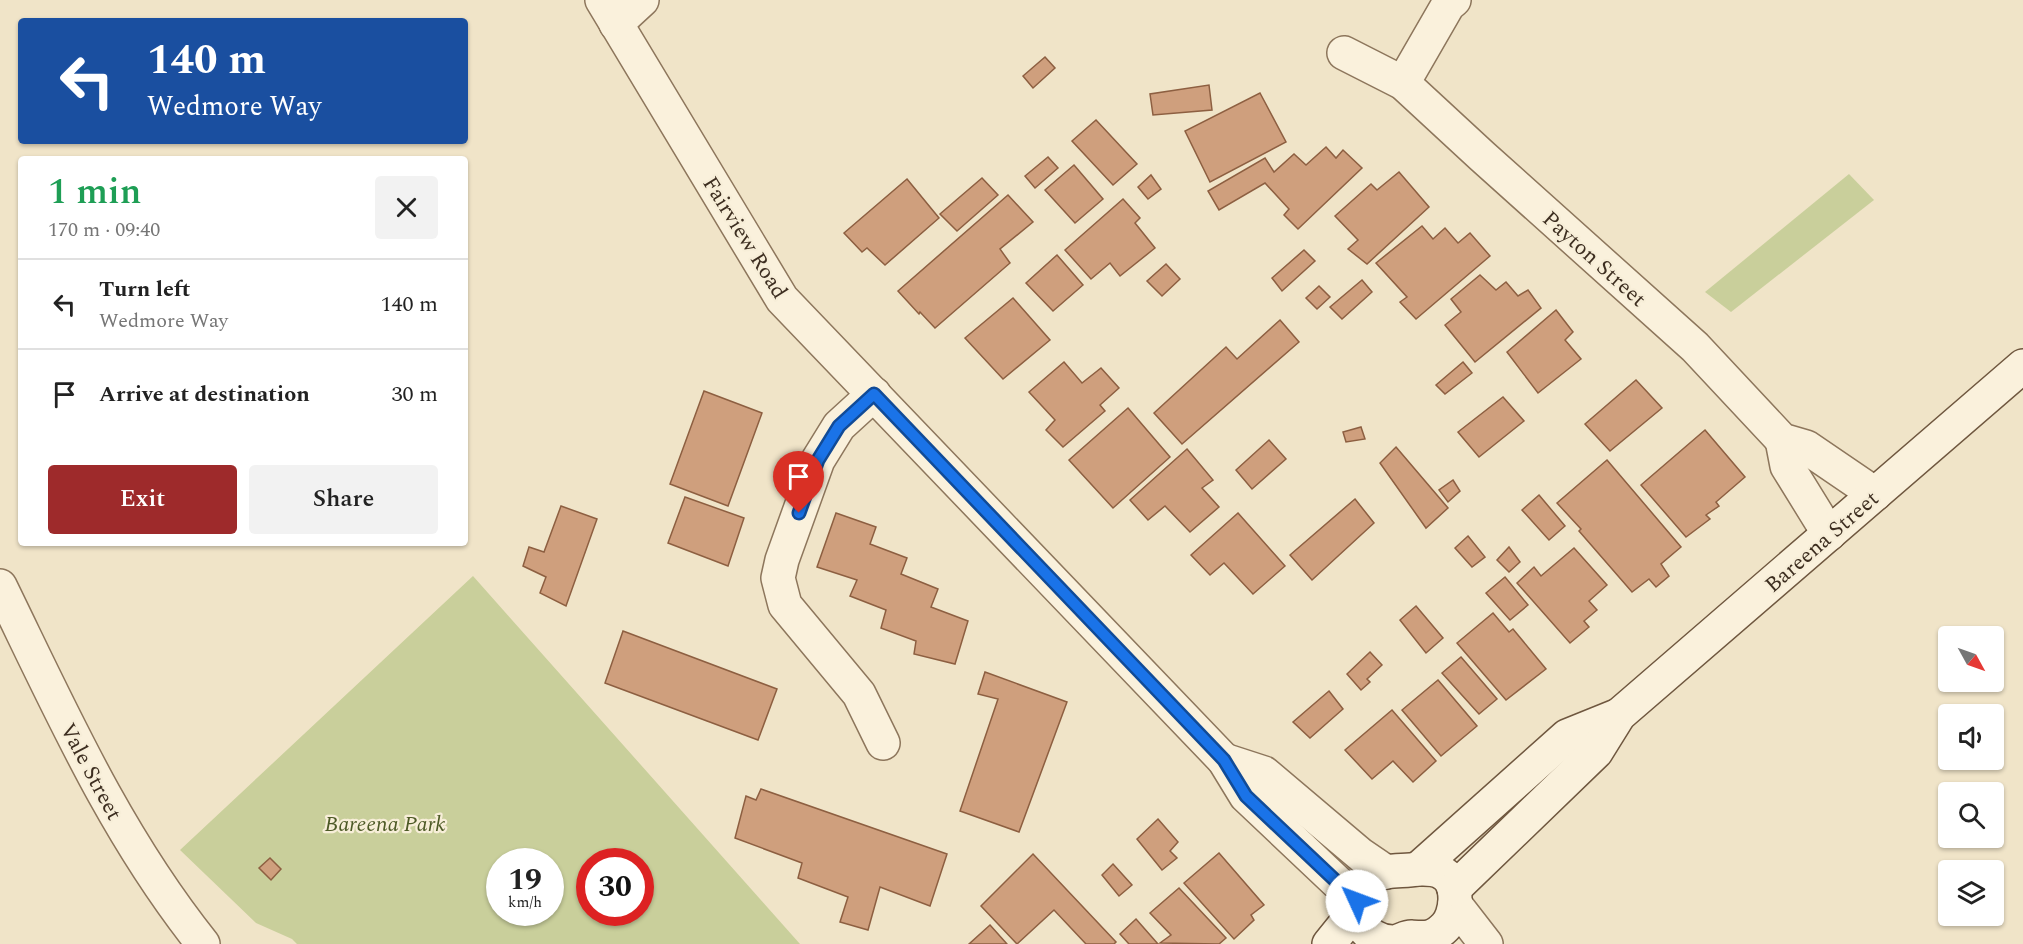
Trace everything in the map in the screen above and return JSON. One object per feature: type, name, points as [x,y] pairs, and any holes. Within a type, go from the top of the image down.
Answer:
[{"type":"street","points":[[609,12],[642,0]]},
{"type":"street","points":[[1403,82],[1448,5],[1454,0]]},
{"type":"street","name":"Fairview Road","points":[[609,12],[782,299],[1224,760],[1246,796],[1357,905]]},
{"type":"street","name":"Payton Street","points":[[1344,53],[1403,82],[1695,347],[1782,440],[1806,447],[1875,494]]},
{"type":"street","name":"Bareena Street","points":[[1454,896],[1596,752],[1619,715],[2023,366]]},
{"type":"street","points":[[874,394],[839,426],[818,460],[782,560],[778,578],[784,606],[859,694],[883,743]]},
{"type":"street","name":"Payton Street","points":[[1782,440],[1787,466],[1829,534]]},
{"type":"street","name":"Vale Street","points":[[0,586],[93,777],[155,880],[203,944]]},
{"type":"street","name":"Bareena Street","points":[[1402,870],[1567,736],[1619,715]]},
{"type":"street","name":"Fairview Road","points":[[1224,760],[1264,772],[1346,842],[1402,870]]},
{"type":"street","points":[[1329,944],[1357,905],[1362,886],[1367,880],[1377,874],[1402,870],[1434,869],[1447,875],[1454,896],[1486,944]]},
{"type":"street","points":[[1357,905],[1361,924],[1368,933],[1376,938],[1410,942],[1444,928],[1452,918],[1454,896]]},
{"type":"green space","points":[[1849,174],[1874,200],[1731,312],[1705,292]]},
{"type":"green space","name":"Bareena Park","points":[[473,576],[800,944],[297,944],[292,939],[256,923],[180,850]]},
{"type":"building","points":[[1045,57],[1055,68],[1033,88],[1023,76]]},
{"type":"building","points":[[1209,85],[1212,110],[1153,115],[1150,94]]},
{"type":"building","points":[[1260,93],[1286,142],[1210,182],[1185,131]]},
{"type":"building","points":[[1096,120],[1137,164],[1113,185],[1072,141]]},
{"type":"building","points":[[1326,147],[1336,158],[1343,150],[1362,168],[1298,229],[1284,215],[1289,209],[1265,183],[1219,210],[1208,191],[1265,158],[1274,172],[1294,154],[1306,165]]},
{"type":"building","points":[[1048,157],[1058,168],[1035,188],[1025,176]]},
{"type":"building","points":[[1074,165],[1103,199],[1075,223],[1045,190]]},
{"type":"building","points":[[1399,172],[1429,207],[1367,264],[1348,249],[1358,240],[1335,216],[1371,184],[1377,190]]},
{"type":"building","points":[[1151,175],[1161,189],[1148,199],[1138,187]]},
{"type":"building","points":[[982,178],[998,195],[957,231],[940,214]]},
{"type":"building","points":[[907,179],[939,218],[885,265],[867,248],[862,252],[844,233]]},
{"type":"building","points":[[1008,195],[1033,222],[1000,249],[1010,263],[935,328],[898,291]]},
{"type":"building","points":[[1123,199],[1140,218],[1135,223],[1155,248],[1120,276],[1110,263],[1091,279],[1065,250]]},
{"type":"building","points":[[1422,226],[1433,239],[1445,228],[1458,243],[1470,233],[1490,256],[1416,319],[1400,302],[1407,297],[1376,263]]},
{"type":"building","points":[[1304,250],[1315,261],[1282,291],[1272,278]]},
{"type":"building","points":[[1057,255],[1083,285],[1053,311],[1026,283]]},
{"type":"building","points":[[1166,264],[1180,279],[1162,296],[1147,281]]},
{"type":"building","points":[[1480,275],[1496,290],[1506,282],[1518,296],[1528,290],[1541,308],[1475,362],[1445,325],[1461,312],[1451,299]]},
{"type":"building","points":[[1362,280],[1372,292],[1342,319],[1330,307]]},
{"type":"building","points":[[1319,286],[1330,297],[1317,309],[1306,298]]},
{"type":"building","points":[[1013,298],[1050,340],[1003,379],[965,338]]},
{"type":"building","points":[[1556,310],[1573,332],[1565,340],[1581,359],[1538,393],[1507,352]]},
{"type":"building","points":[[1280,320],[1299,342],[1182,444],[1154,413],[1226,347],[1237,359]]},
{"type":"building","points":[[1064,362],[1082,383],[1101,368],[1119,388],[1100,405],[1105,411],[1063,447],[1046,430],[1055,420],[1029,392]]},
{"type":"building","points":[[1463,362],[1472,373],[1445,394],[1436,385]]},
{"type":"building","points":[[1636,380],[1662,408],[1610,451],[1585,424]]},
{"type":"building","points":[[704,391],[762,413],[728,506],[670,484]]},
{"type":"building","points":[[1503,397],[1524,421],[1479,457],[1458,432]]},
{"type":"building","points":[[1128,408],[1170,457],[1113,508],[1069,460]]},
{"type":"building","points":[[1361,427],[1365,439],[1346,442],[1343,432]]},
{"type":"building","points":[[1705,430],[1745,477],[1716,502],[1719,506],[1706,515],[1710,519],[1686,537],[1641,485]]},
{"type":"building","points":[[1269,440],[1286,459],[1252,489],[1236,470]]},
{"type":"building","points":[[1396,447],[1448,508],[1426,528],[1380,463]]},
{"type":"building","points":[[1187,449],[1213,480],[1202,488],[1219,507],[1190,532],[1165,506],[1148,520],[1130,500]]},
{"type":"building","points":[[1607,460],[1681,547],[1661,564],[1669,576],[1656,587],[1649,579],[1632,592],[1557,503]]},
{"type":"building","points":[[1453,480],[1460,491],[1448,502],[1439,490]]},
{"type":"building","points":[[1539,495],[1565,526],[1549,540],[1522,510]]},
{"type":"building","points":[[685,497],[744,518],[728,566],[668,543]]},
{"type":"building","points":[[1355,499],[1374,523],[1312,580],[1290,555]]},
{"type":"building","points":[[561,506],[597,519],[566,606],[540,593],[546,577],[523,566],[529,547],[544,552]]},
{"type":"building","points":[[836,513],[876,527],[870,544],[907,558],[901,574],[938,589],[931,607],[968,621],[955,664],[914,654],[916,641],[881,628],[886,610],[850,596],[857,580],[817,567]]},
{"type":"building","points":[[1238,513],[1285,566],[1253,594],[1224,563],[1210,575],[1191,555]]},
{"type":"building","points":[[1468,536],[1485,557],[1472,567],[1455,548]]},
{"type":"building","points":[[1509,547],[1520,562],[1509,572],[1497,560]]},
{"type":"building","points":[[1574,548],[1607,585],[1589,601],[1597,610],[1584,621],[1589,627],[1570,643],[1517,583],[1534,567],[1541,576]]},
{"type":"building","points":[[1505,577],[1528,605],[1510,620],[1486,593]]},
{"type":"building","points":[[1416,606],[1443,638],[1426,653],[1400,620]]},
{"type":"building","points":[[1493,613],[1509,632],[1513,629],[1546,669],[1506,700],[1457,643]]},
{"type":"building","points":[[623,631],[777,689],[758,740],[605,683]]},
{"type":"building","points":[[1370,652],[1382,665],[1367,679],[1370,682],[1361,690],[1347,674]]},
{"type":"building","points":[[1461,657],[1497,699],[1479,714],[1442,673]]},
{"type":"building","points":[[985,672],[1067,702],[1019,832],[960,811],[998,699],[978,694]]},
{"type":"building","points":[[1438,680],[1477,726],[1441,756],[1402,710]]},
{"type":"building","points":[[1329,691],[1343,709],[1310,738],[1293,722]]},
{"type":"building","points":[[1392,710],[1436,761],[1413,782],[1393,761],[1372,779],[1345,750]]},
{"type":"building","points":[[761,789],[947,854],[930,906],[880,887],[868,930],[840,922],[848,897],[798,878],[802,863],[735,838],[746,796],[756,800]]},
{"type":"building","points":[[1158,819],[1178,842],[1170,851],[1177,858],[1162,870],[1137,839]]},
{"type":"building","points":[[1219,853],[1264,905],[1251,915],[1254,920],[1234,939],[1184,883]]},
{"type":"building","points":[[1033,854],[1116,942],[1114,944],[1086,944],[1054,910],[1017,944],[981,906]]},
{"type":"building","points":[[270,858],[281,869],[271,880],[259,868]]},
{"type":"building","points":[[1113,864],[1132,885],[1119,896],[1102,875]]},
{"type":"building","points":[[1179,888],[1226,938],[1219,944],[1160,943],[1171,935],[1150,913]]},
{"type":"building","points":[[1136,919],[1158,944],[1129,944],[1120,934]]},
{"type":"building","points":[[990,925],[1007,944],[969,944]]},
{"type":"route","points":[[799,513],[818,460],[839,426],[874,394],[1224,760],[1246,796],[1312,861],[1357,901]]}]
